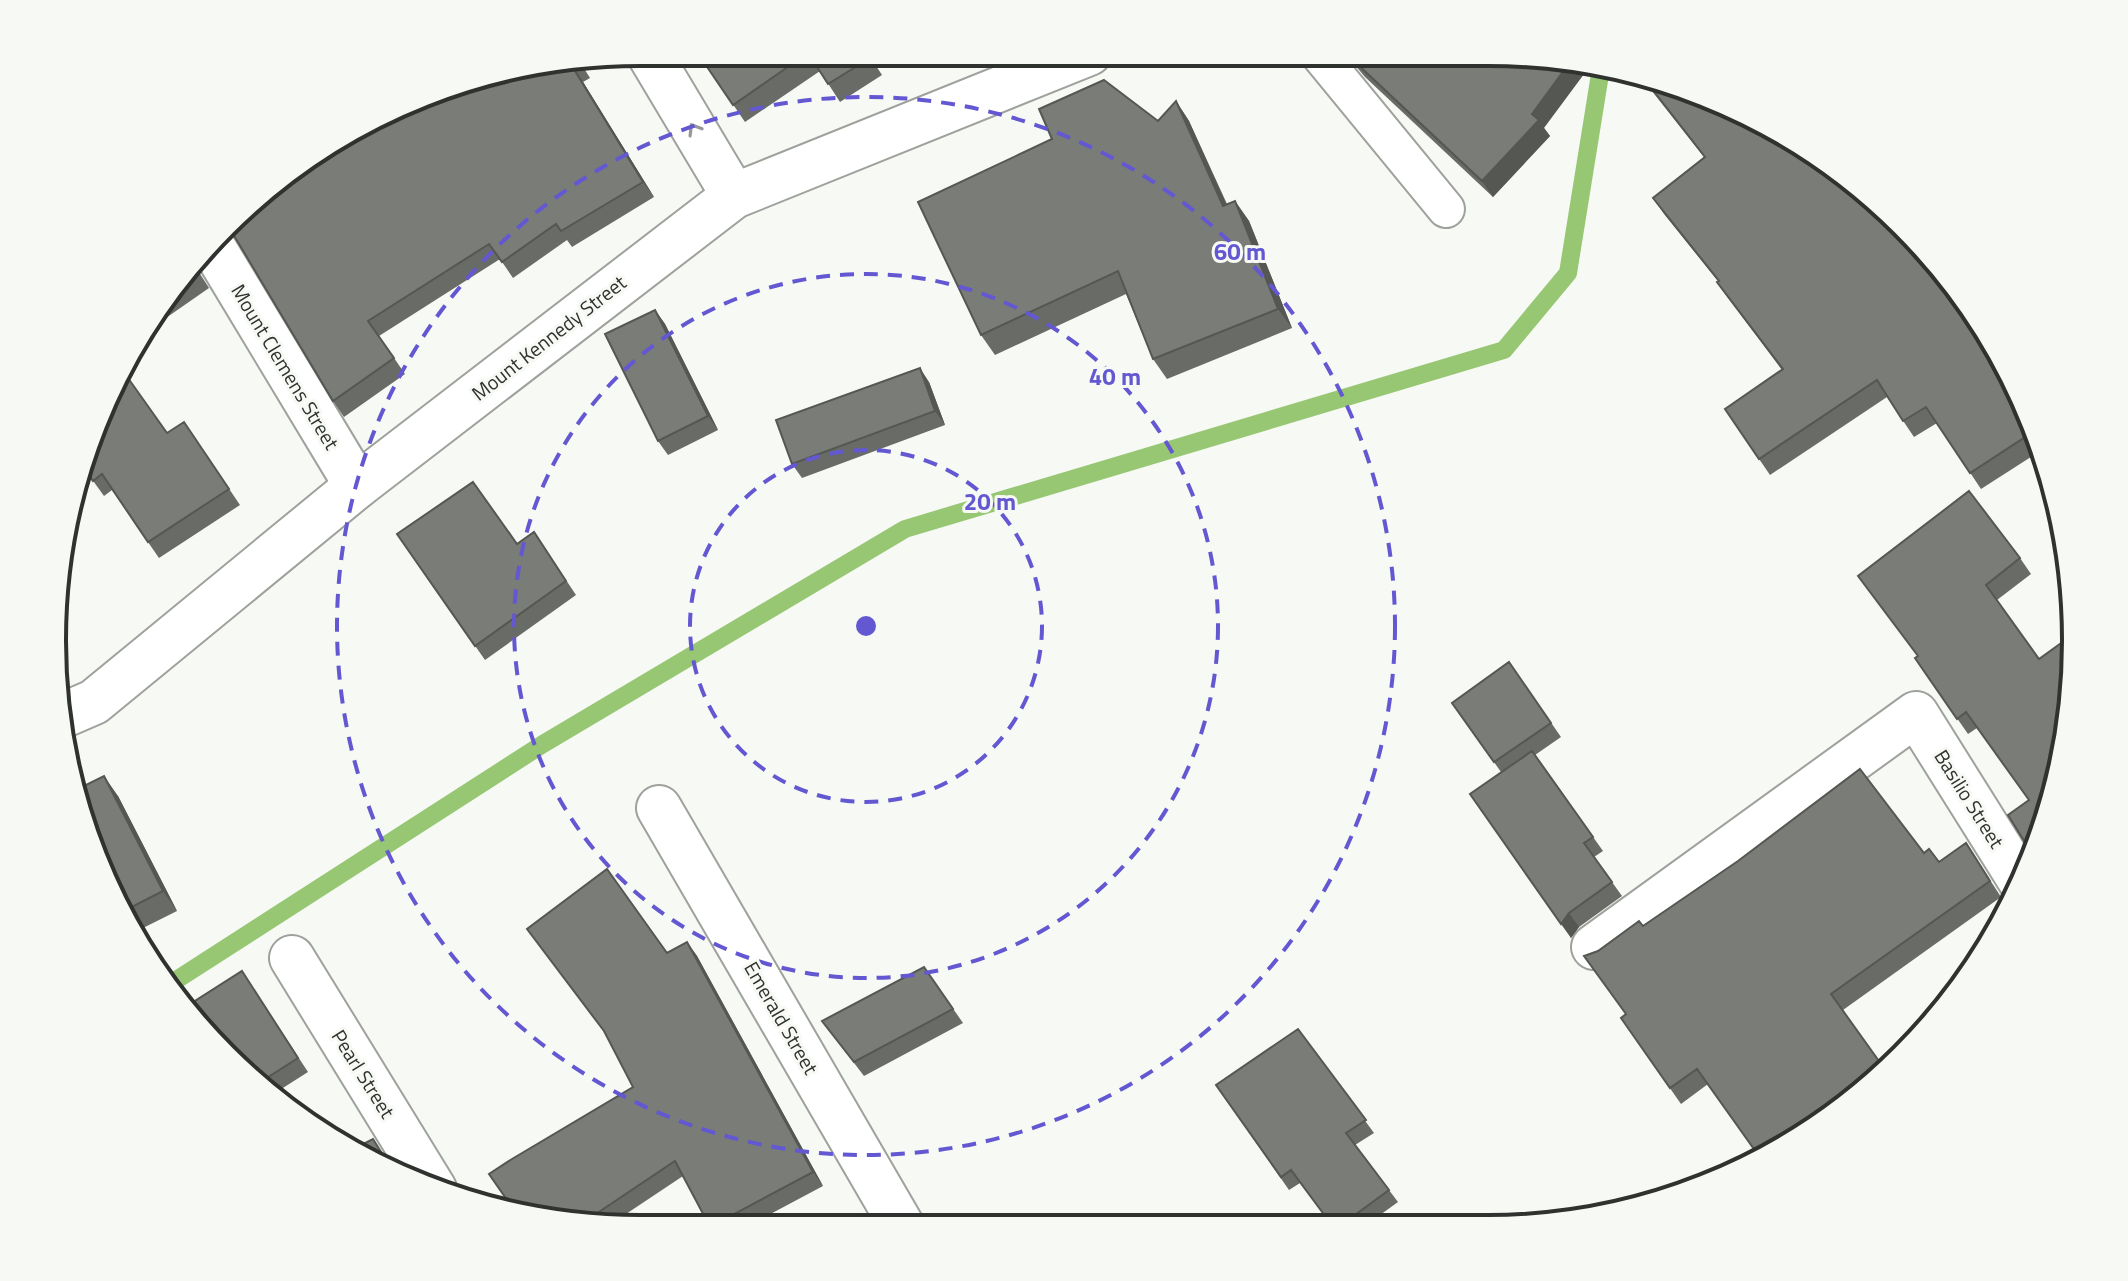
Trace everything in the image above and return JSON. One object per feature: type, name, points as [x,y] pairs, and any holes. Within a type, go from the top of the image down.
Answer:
[{"type":"street","points":[[656,66],[734,196]]},
{"type":"street","name":"Mount Kennedy Street","points":[[71,712],[94,702],[357,486],[734,196],[1057,66]]},
{"type":"street","name":"Mount Clemens Street","points":[[217,253],[357,486]]},
{"type":"street","name":"Basilio Street","points":[[1594,947],[1916,714],[2014,870]]},
{"type":"street","name":"Emerald Street","points":[[659,808],[895,1215]]},
{"type":"street","name":"Pearl Street","points":[[292,958],[424,1172]]},
{"type":"lane","points":[[1329,66],[1446,209]]},
{"type":"building","points":[[707,66],[789,66],[733,105]]},
{"type":"building","points":[[816,66],[857,66],[828,84]]},
{"type":"building","points":[[1359,66],[1488,66],[1563,71],[1532,114],[1539,120],[1482,181]]},
{"type":"building","points":[[574,70],[643,182],[561,231],[556,224],[502,262],[489,244],[368,321],[394,358],[333,401],[233,235],[321,163],[386,125],[456,96],[528,77]]},
{"type":"building","points":[[1104,80],[1158,121],[1176,101],[1223,206],[1235,201],[1278,309],[1153,359],[1118,271],[981,335],[918,202],[1052,139],[1039,109]]},
{"type":"building","points":[[1654,91],[1742,125],[1775,143],[1837,185],[1894,234],[1965,321],[2003,386],[2025,437],[1970,473],[1926,407],[1903,421],[1877,380],[1759,459],[1725,409],[1783,369],[1653,198],[1705,157]]},
{"type":"building","points":[[655,310],[708,416],[658,441],[605,334]]},
{"type":"building","points":[[920,368],[935,411],[792,464],[776,420]]},
{"type":"building","points":[[129,379],[167,433],[184,422],[229,489],[148,542],[102,474],[93,481],[90,477],[96,456]]},
{"type":"building","points":[[473,482],[517,544],[534,532],[566,581],[475,646],[397,534]]},
{"type":"building","points":[[1969,491],[2020,558],[1986,585],[2039,659],[2062,642],[2061,678],[2051,753],[2025,842],[2008,815],[2029,800],[1966,712],[1957,719],[1915,658],[1918,656],[1858,576]]},
{"type":"building","points":[[1509,662],[1551,723],[1494,762],[1452,703]]},
{"type":"building","points":[[1532,751],[1593,837],[1584,843],[1612,882],[1569,913],[1561,924],[1470,794]]},
{"type":"building","points":[[1860,769],[1924,853],[1929,849],[1939,862],[1966,843],[1990,881],[1831,994],[1879,1061],[1807,1118],[1754,1149],[1697,1069],[1670,1088],[1621,1018],[1626,1014],[1584,956],[1598,951],[1639,921],[1643,926],[1738,861]]},
{"type":"building","points":[[104,776],[163,891],[132,907],[96,825],[85,785]]},
{"type":"building","points":[[607,869],[667,953],[687,942],[813,1172],[732,1215],[704,1215],[675,1161],[597,1213],[506,1199],[489,1174],[633,1087],[604,1031],[527,929]]},
{"type":"building","points":[[924,967],[953,1009],[854,1062],[822,1021]]},
{"type":"building","points":[[242,971],[298,1058],[268,1077],[234,1047],[194,1001]]},
{"type":"building","points":[[1298,1029],[1366,1120],[1346,1133],[1389,1190],[1355,1215],[1324,1215],[1291,1170],[1281,1177],[1216,1085]]},
{"type":"building","points":[[373,1139],[382,1154],[364,1144]]},
{"type":"waterway","points":[[177,979],[543,744],[905,529],[1504,350],[1568,273],[1600,77]]}]
